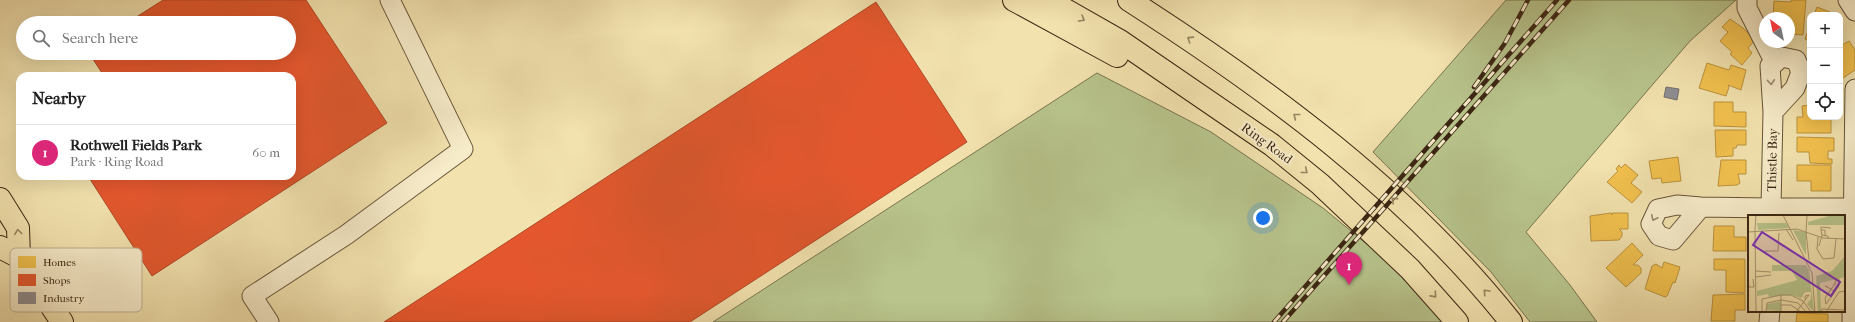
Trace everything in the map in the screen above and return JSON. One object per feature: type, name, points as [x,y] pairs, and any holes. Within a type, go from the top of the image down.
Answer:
[{"type":"main road","points":[[1014,0],[1222,111]]},
{"type":"main road","name":"Ring Road","points":[[1048,0],[1120,41],[1272,145],[1320,184],[1410,269],[1457,322]]},
{"type":"main road","points":[[1129,0],[1199,45],[1278,101],[1348,158],[1436,238],[1490,296],[1511,322]]},
{"type":"main road","points":[[0,200],[18,228],[19,248]]},
{"type":"main road","points":[[0,247],[10,252]]},
{"type":"main road","points":[[56,312],[62,322]]},
{"type":"street","points":[[269,322],[252,296],[346,235],[463,149],[390,0]]},
{"type":"street","points":[[1747,0],[1747,8],[1775,62]]},
{"type":"street","points":[[1848,0],[1855,11]]},
{"type":"street","name":"Thistle Bay","points":[[1771,212],[1773,112],[1770,66],[1782,57],[1796,60],[1801,72],[1795,88],[1773,112]]},
{"type":"street","points":[[1852,322],[1855,89]]},
{"type":"street","points":[[1701,207],[1771,212],[1854,208]]},
{"type":"street","points":[[1769,322],[1770,312]]},
{"type":"green space","points":[[1506,0],[1736,0],[1690,41],[1526,232],[1570,285],[1597,322],[1530,322],[1491,272],[1373,152]]},
{"type":"green space","points":[[1097,73],[1211,132],[1323,208],[1402,273],[1442,322],[713,322]]},
{"type":"building: Homes","points":[[1791,0],[1806,0],[1803,35],[1795,34],[1795,12],[1773,12],[1774,1],[1791,2]]},
{"type":"building: Homes","points":[[1817,7],[1830,12],[1815,12]]},
{"type":"building: Homes","points":[[1730,19],[1743,28],[1755,40],[1748,48],[1752,53],[1742,65],[1730,54],[1732,52],[1720,41],[1728,32],[1722,27]]},
{"type":"building: Homes","points":[[1849,41],[1855,50],[1855,70],[1843,78],[1843,48],[1843,44]]},
{"type":"building: Homes","points":[[1707,63],[1729,70],[1731,65],[1746,70],[1741,90],[1728,85],[1729,87],[1726,96],[1699,88]]},
{"type":"building: Homes","points":[[1714,102],[1733,102],[1733,112],[1746,112],[1746,127],[1714,126]]},
{"type":"building: Homes","points":[[1807,105],[1807,120],[1831,120],[1831,133],[1797,133],[1797,117],[1803,117],[1802,106]]},
{"type":"building: Homes","points":[[1715,130],[1746,130],[1746,145],[1737,145],[1736,148],[1733,148],[1733,156],[1716,157]]},
{"type":"building: Homes","points":[[1797,137],[1834,138],[1834,151],[1828,151],[1828,159],[1832,159],[1832,164],[1810,163],[1809,152],[1797,152]]},
{"type":"building: Homes","points":[[1678,157],[1681,181],[1662,183],[1661,178],[1652,179],[1649,161]]},
{"type":"building: Homes","points":[[1721,160],[1746,160],[1746,174],[1738,174],[1740,183],[1737,185],[1718,186]]},
{"type":"building: Homes","points":[[1625,164],[1638,175],[1631,183],[1642,192],[1632,203],[1607,182],[1618,171],[1616,169],[1619,165],[1621,168]]},
{"type":"building: Homes","points":[[1797,165],[1831,165],[1831,191],[1811,191],[1811,181],[1797,181]]},
{"type":"building: Homes","points":[[1611,213],[1612,215],[1612,213],[1628,213],[1628,229],[1619,229],[1622,232],[1622,236],[1619,240],[1591,241],[1590,216]]},
{"type":"building: Homes","points":[[1714,226],[1734,226],[1734,237],[1746,237],[1746,251],[1713,251]]},
{"type":"building: Homes","points":[[1632,243],[1643,255],[1633,265],[1638,265],[1641,268],[1641,273],[1626,287],[1606,268]]},
{"type":"building: Homes","points":[[1714,259],[1745,259],[1745,293],[1726,292],[1726,270],[1714,270]]},
{"type":"building: Homes","points":[[1664,262],[1680,267],[1675,283],[1673,282],[1667,296],[1665,297],[1645,289],[1652,266],[1656,264],[1662,268]]},
{"type":"building: Homes","points":[[1745,294],[1745,310],[1735,310],[1735,321],[1711,321],[1713,295]]},
{"type":"building: Homes","points":[[1797,313],[1828,314],[1828,322],[1796,322]]},
{"type":"building: Shops","points":[[163,0],[306,0],[387,123],[152,276],[142,260],[142,248],[134,248],[91,180],[296,180],[296,72],[101,72],[94,60],[296,60],[296,16],[138,16]]},
{"type":"building: Shops","points":[[876,2],[967,142],[690,322],[384,322]]},
{"type":"building: Industry","points":[[1666,87],[1679,89],[1677,100],[1664,97]]},
{"type":"railway","points":[[1474,87],[1505,43],[1528,0]]},
{"type":"railway","points":[[1274,322],[1557,0]]},
{"type":"railway","points":[[1283,322],[1569,0]]},
{"type":"place","name":"Rothwell Fields Park","points":[[1349,285]]}]
